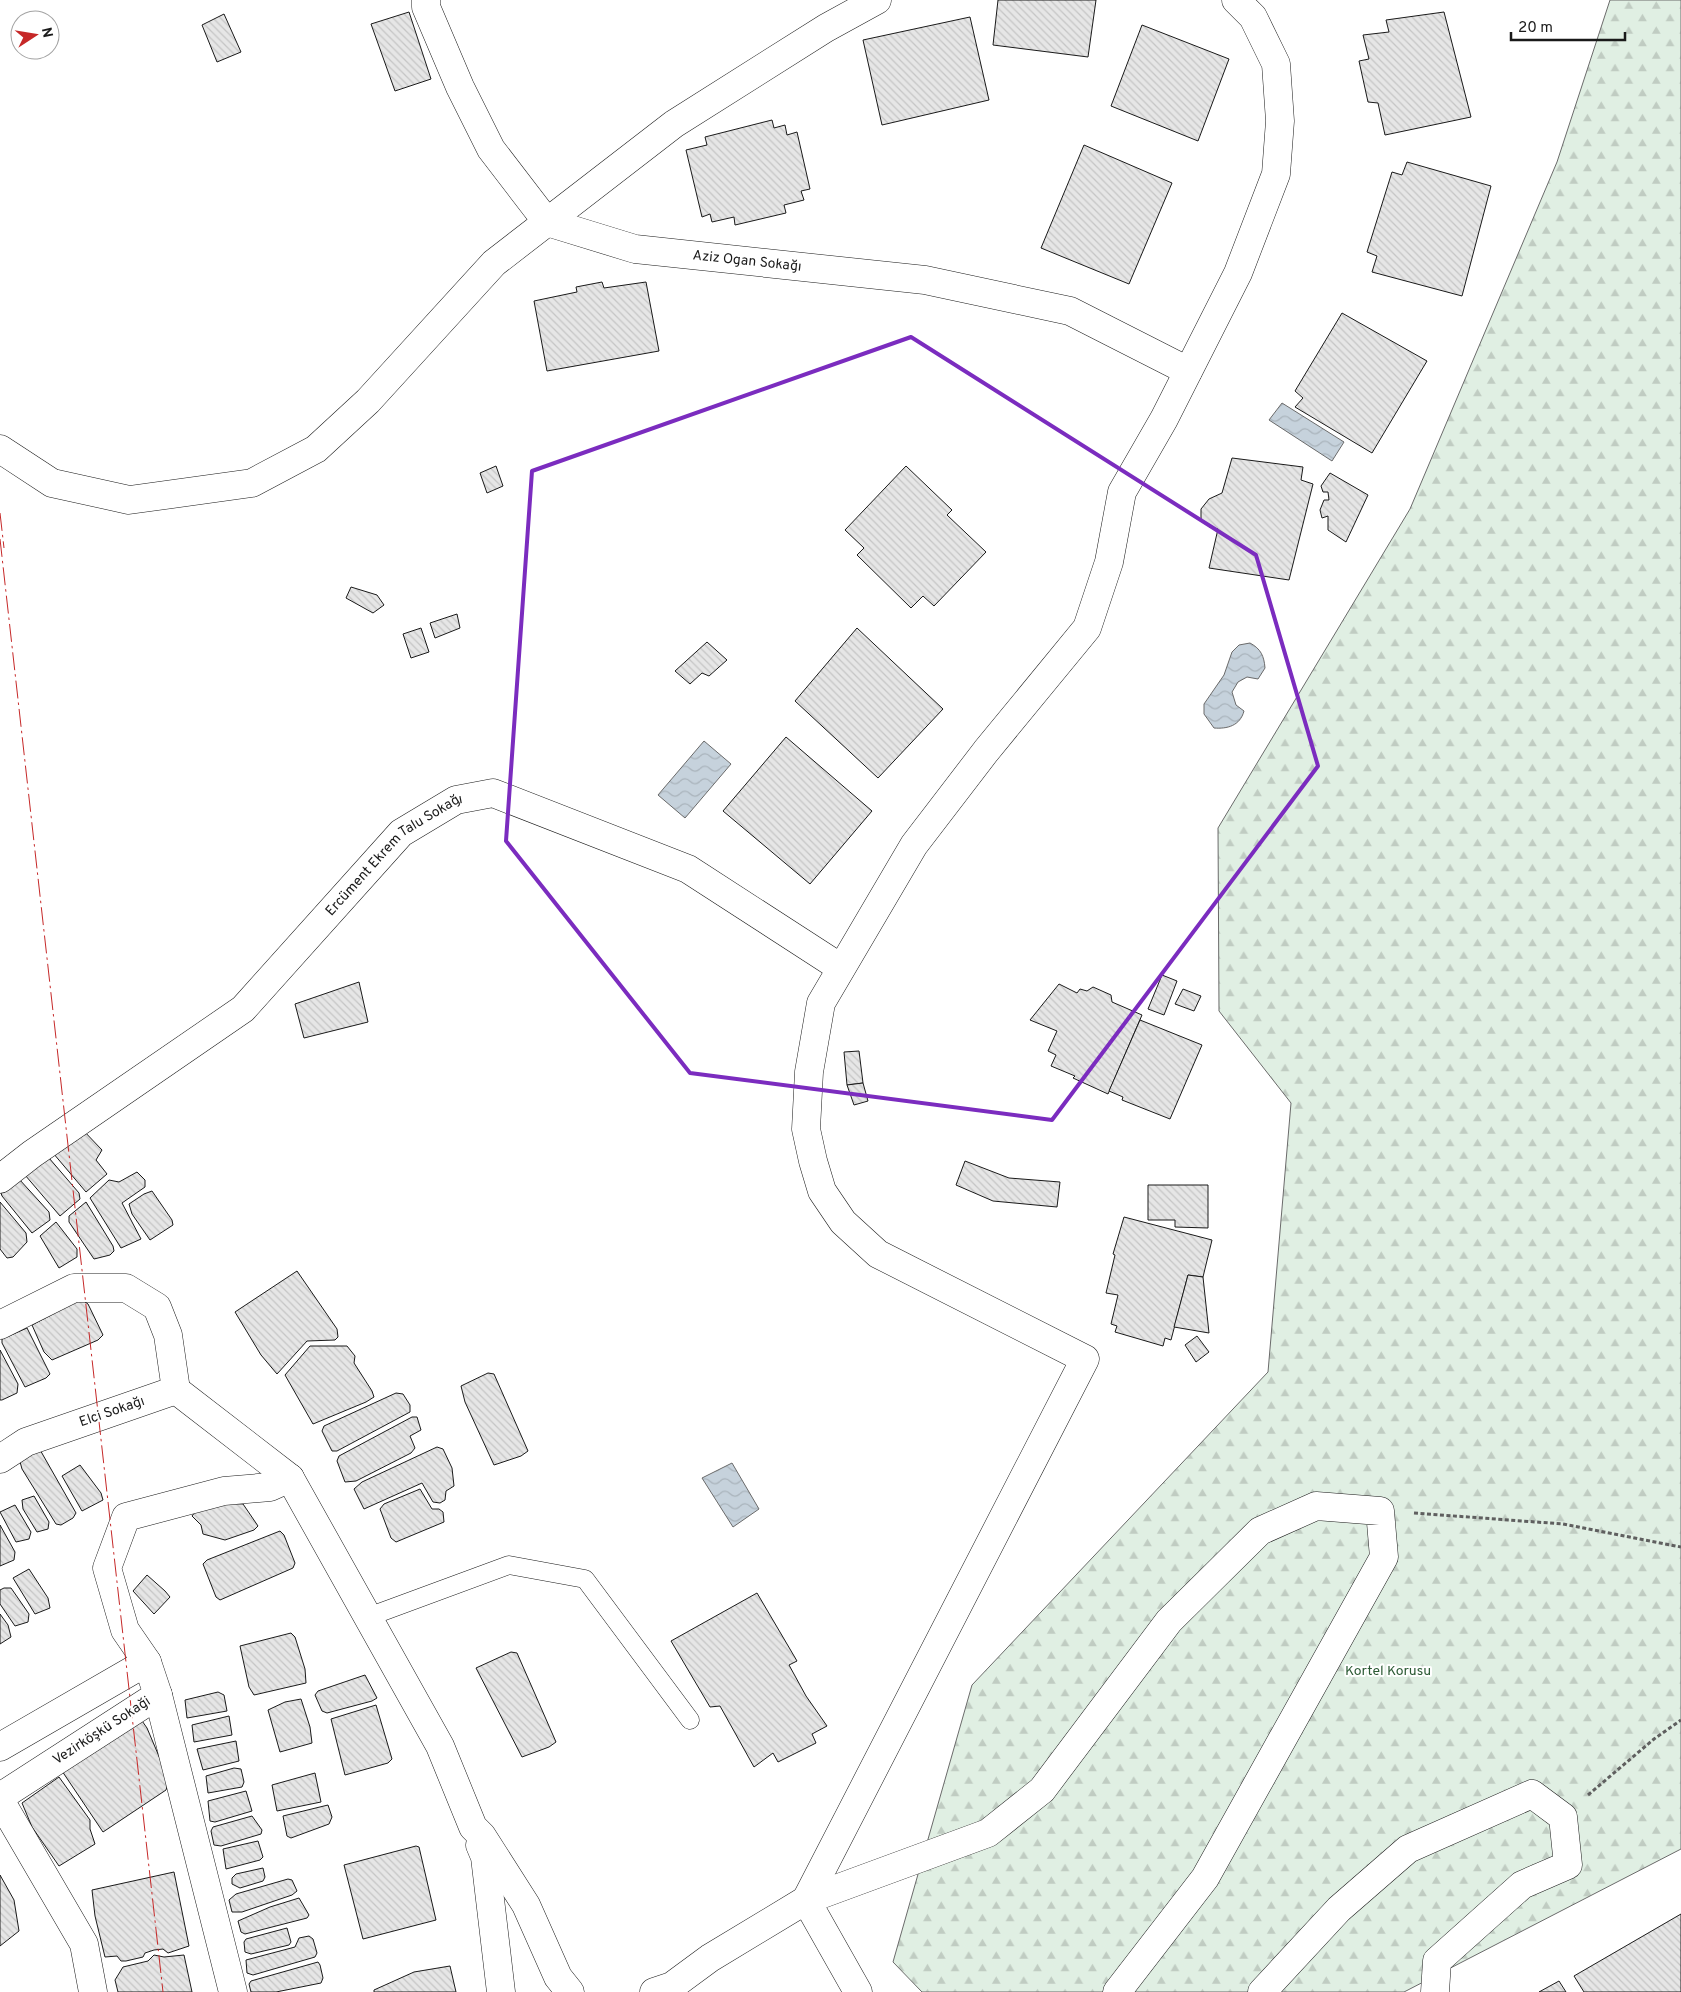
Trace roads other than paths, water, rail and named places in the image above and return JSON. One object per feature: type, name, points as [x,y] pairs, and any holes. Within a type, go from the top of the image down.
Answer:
[{"type":"street","points":[[426,0],[426,7],[460,87],[491,149],[547,222]]},
{"type":"street","points":[[0,449],[52,483],[129,500],[252,482],[316,449],[368,401],[494,263],[674,124],[826,28],[877,0]]},
{"type":"street","points":[[806,1900],[1085,1359],[878,1254],[843,1222],[822,1191],[806,1129],[808,1072],[821,1003],[914,845],[986,750],[1087,628],[1109,562],[1122,492],[1164,419],[1238,273],[1276,174],[1280,121],[1276,64],[1253,17],[1236,0]]},
{"type":"street","name":"Aziz Ogan Sokağı","points":[[547,222],[635,248],[925,280],[1070,311],[1188,371]]},
{"type":"street","name":"Ercüment Ekrem Talu Sokağı","points":[[0,1179],[32,1154],[243,1009],[401,833],[456,800],[493,793],[688,869],[841,968]]},
{"type":"street","points":[[0,1325],[74,1288],[126,1288],[157,1307],[168,1335],[176,1390],[290,1478],[440,1746],[485,1857],[501,1992]]},
{"type":"street","name":"Elci Sokağı","points":[[0,1459],[26,1442],[176,1390]]},
{"type":"street","name":"Vezirköşkü Sokaği","points":[[0,1798],[158,1695],[147,1662],[125,1630],[107,1568],[126,1517],[224,1491],[270,1486],[290,1478]]},
{"type":"street","points":[[654,1992],[672,1986],[710,1958],[806,1900],[988,1833],[1042,1790],[1169,1621],[1260,1531],[1316,1506],[1380,1511],[1384,1557],[1205,1878],[1117,1992]]},
{"type":"street","points":[[0,1747],[147,1662]]},
{"type":"street","points":[[158,1695],[233,1992]]},
{"type":"street","points":[[1262,1992],[1339,1909],[1408,1849],[1532,1794],[1563,1816],[1568,1866],[1522,1886],[1437,1962],[1435,1992]]},
{"type":"street","points":[[0,1798],[84,1944],[93,1992]]},
{"type":"street","points":[[473,1827],[482,1836],[526,1905],[558,1977],[570,1992]]},
{"type":"street","points":[[806,1900],[858,1992]]},
{"type":"lane","points":[[368,1617],[509,1566],[585,1579],[690,1720]]},
{"type":"water","points":[[1282,403],[1344,442],[1332,461],[1269,420]]},
{"type":"water","points":[[1250,643],[1261,653],[1265,668],[1258,679],[1247,677],[1238,682],[1232,692],[1236,705],[1244,711],[1239,720],[1232,726],[1214,728],[1204,714],[1204,704],[1224,675],[1232,652],[1239,645]]},
{"type":"water","points":[[704,741],[731,764],[685,818],[658,795]]},
{"type":"water","points":[[732,1463],[759,1509],[733,1527],[702,1478]]},
{"type":"park label","name":"Kortel Korusu","points":[[1388,1671]]}]
